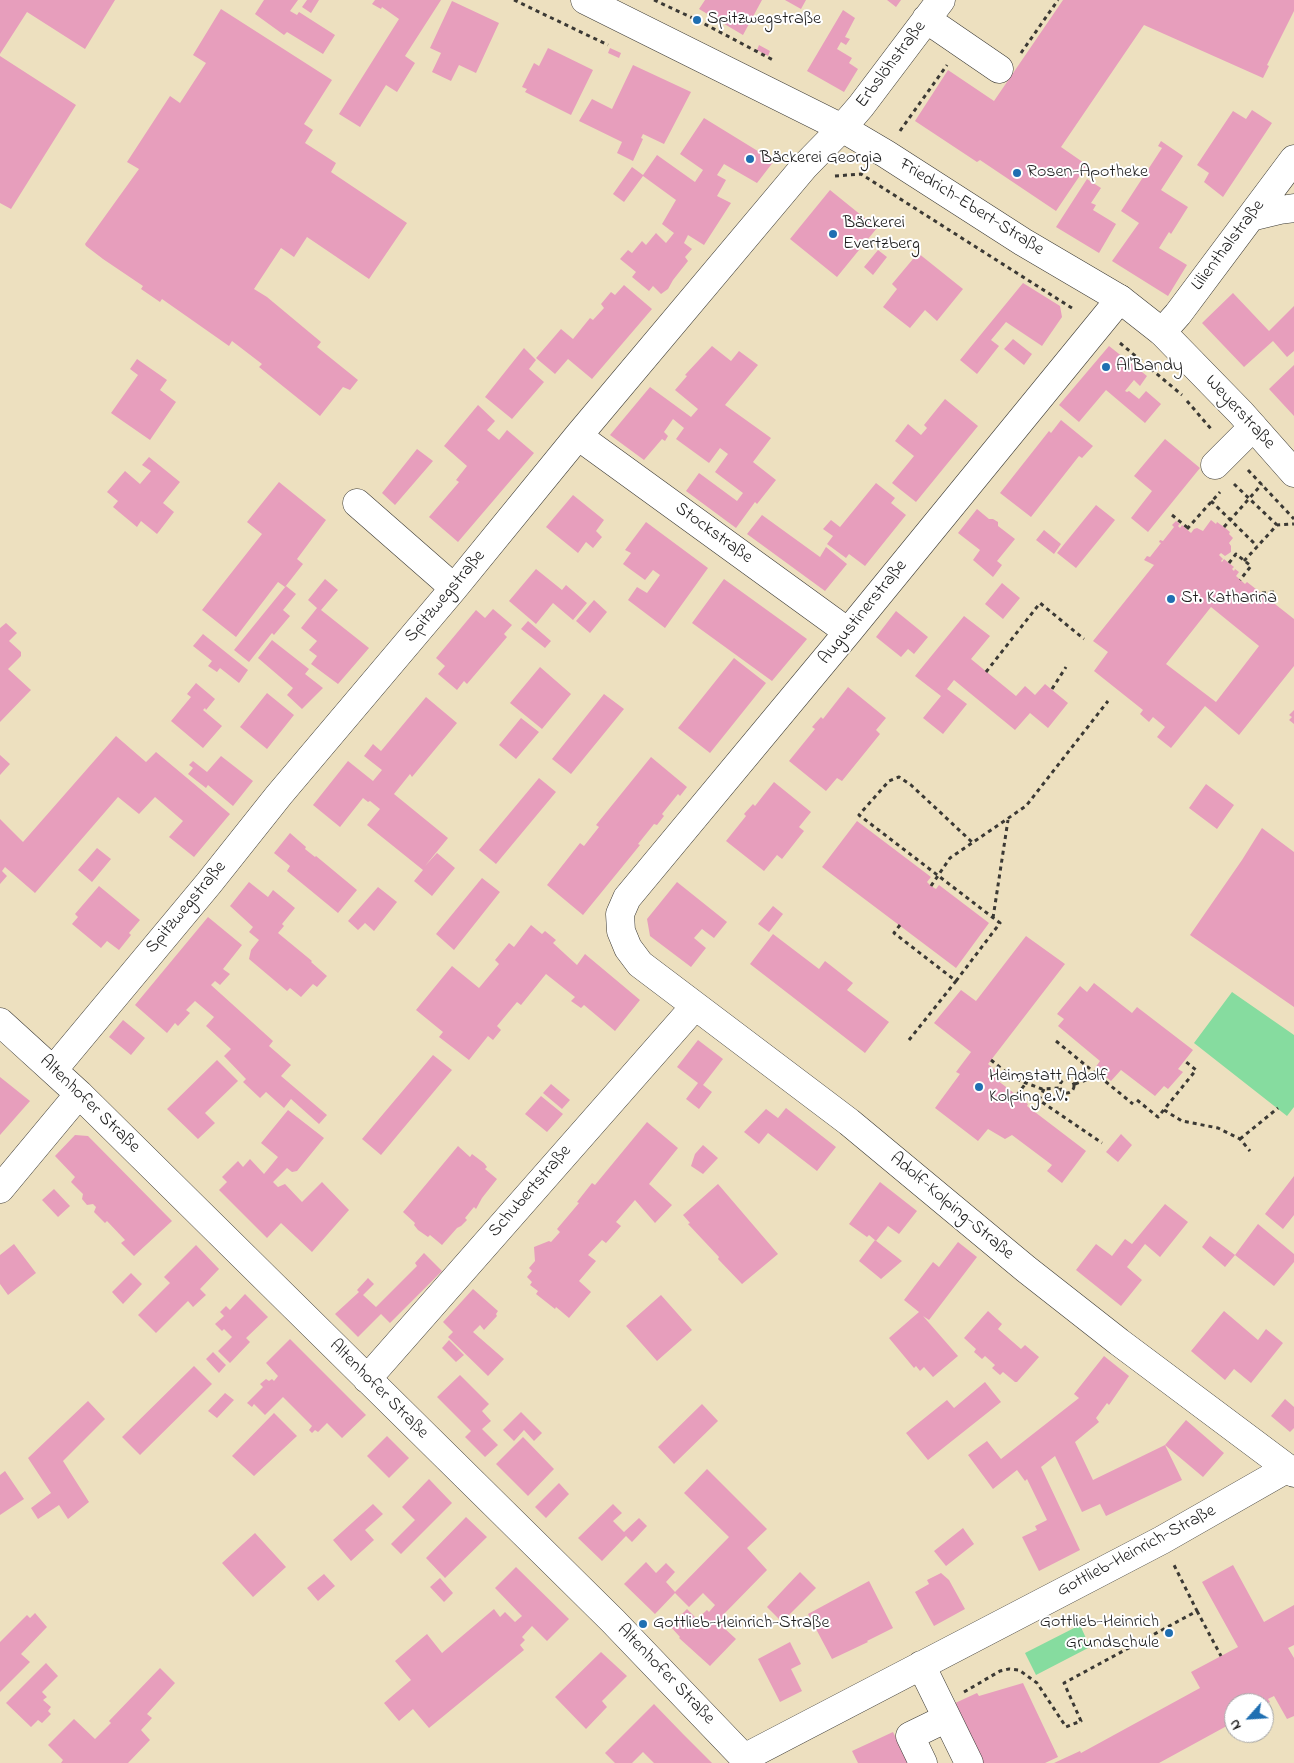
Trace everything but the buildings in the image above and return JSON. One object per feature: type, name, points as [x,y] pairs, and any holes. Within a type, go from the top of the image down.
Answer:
[{"type":"street","name":"Friedrich-Ebert-Straße","points":[[585,0],[842,128],[1023,242],[1120,299],[1162,332]]},
{"type":"street","name":"Erbslöhstraße","points":[[842,128],[872,93],[934,10]]},
{"type":"street","points":[[934,10],[999,69]]},
{"type":"street","name":"Spitzwegstraße","points":[[54,1069],[578,436],[804,167],[842,128]]},
{"type":"street","name":"Lilienthalstraße","points":[[1162,332],[1178,314],[1294,159]]},
{"type":"street","points":[[1251,217],[1294,208]]},
{"type":"street","name":"Augustinerstraße","points":[[620,931],[620,914],[627,898],[848,632],[1120,299]]},
{"type":"street","name":"Weyerstraße","points":[[1162,332],[1253,427],[1294,473]]},
{"type":"street","points":[[1225,465],[1253,427]]},
{"type":"street","name":"Stockstraße","points":[[578,436],[848,632]]},
{"type":"street","points":[[356,503],[454,588]]},
{"type":"street","name":"Adolf-Kolping-Straße","points":[[620,931],[628,948],[640,964],[849,1122],[1034,1275],[1291,1471]]},
{"type":"street","name":"Schubertstraße","points":[[367,1379],[695,1006]]},
{"type":"street","name":"Altenhofer Straße","points":[[0,1022],[54,1069],[619,1627],[747,1760]]},
{"type":"street","points":[[0,1189],[79,1094]]},
{"type":"street","name":"Gottlieb-Heinrich-Straße","points":[[747,1760],[921,1665],[1291,1471]]},
{"type":"street","points":[[921,1665],[969,1763]]},
{"type":"street","points":[[923,1763],[910,1736],[947,1718]]},
{"type":"path","points":[[861,174],[1099,325],[1184,397],[1225,465],[1249,498],[1278,525]]},
{"type":"path","points":[[1225,465],[1262,484],[1294,519]]},
{"type":"path","points":[[1172,515],[1187,529],[1211,501],[1225,465]]},
{"type":"path","points":[[1224,526],[1262,484]]},
{"type":"path","points":[[1211,501],[1257,546]]},
{"type":"path","points":[[1244,560],[1278,525],[1294,524]]},
{"type":"path","points":[[1229,563],[1236,554],[1251,566],[1240,580]]},
{"type":"path","points":[[1262,593],[1274,592]]},
{"type":"path","points":[[986,672],[1040,603],[1084,639]]},
{"type":"path","points":[[1052,689],[1066,667]]},
{"type":"path","points":[[931,886],[950,858],[1026,806],[1108,701]]},
{"type":"path","points":[[909,1040],[1000,923],[859,815],[889,781],[899,777],[911,785],[974,843]]},
{"type":"path","points":[[993,918],[1008,819]]},
{"type":"path","points":[[900,925],[894,933],[956,981]]},
{"type":"path","points":[[1056,1041],[1101,1075],[1133,1104]]},
{"type":"path","points":[[991,1060],[1012,1077],[1044,1089],[1060,1088],[1065,1093],[1074,1089],[1075,1084]]},
{"type":"path","points":[[1137,1100],[1158,1117],[1196,1070],[1184,1061]]},
{"type":"path","points":[[1075,1084],[1101,1075]]},
{"type":"path","points":[[1060,1088],[1060,1083],[1065,1079],[1072,1080],[1075,1084]]},
{"type":"path","points":[[1017,1095],[1026,1083]]},
{"type":"path","points":[[1044,1089],[1039,1100],[1102,1143]]},
{"type":"path","points":[[1240,1139],[1278,1108]]},
{"type":"path","points":[[1164,1110],[1182,1121],[1218,1128],[1240,1139],[1250,1151]]},
{"type":"path","points":[[1162,1540],[1221,1656]]},
{"type":"path","points":[[965,1698],[962,1693],[1000,1671],[1019,1670],[1037,1683],[1066,1727],[1081,1721],[1064,1683],[1198,1611]]},
{"type":"green space","points":[[1232,992],[1294,1035],[1294,1107],[1287,1116],[1194,1043]]},
{"type":"green space","points":[[1080,1625],[1090,1647],[1036,1675],[1025,1653]]},
{"type":"place","name":"Spitzwegstraße","points":[[697,20]]},
{"type":"place","name":"Bäckerei Georgia","points":[[750,159]]},
{"type":"place","name":"Rosen-Apotheke","points":[[1017,173]]},
{"type":"place","name":"Bäckerei Evertzberg","points":[[833,234]]},
{"type":"place","name":"Al'Bandy","points":[[1106,367]]},
{"type":"place","name":"St. Katharina","points":[[1171,599]]},
{"type":"place","name":"Heimstatt Adolf Kolping e.V.","points":[[979,1087]]},
{"type":"place","name":"Gottlieb-Heinrich-Straße","points":[[643,1624]]},
{"type":"place","name":"Gottlieb-Heinrich Grundschule","points":[[1169,1633]]}]
